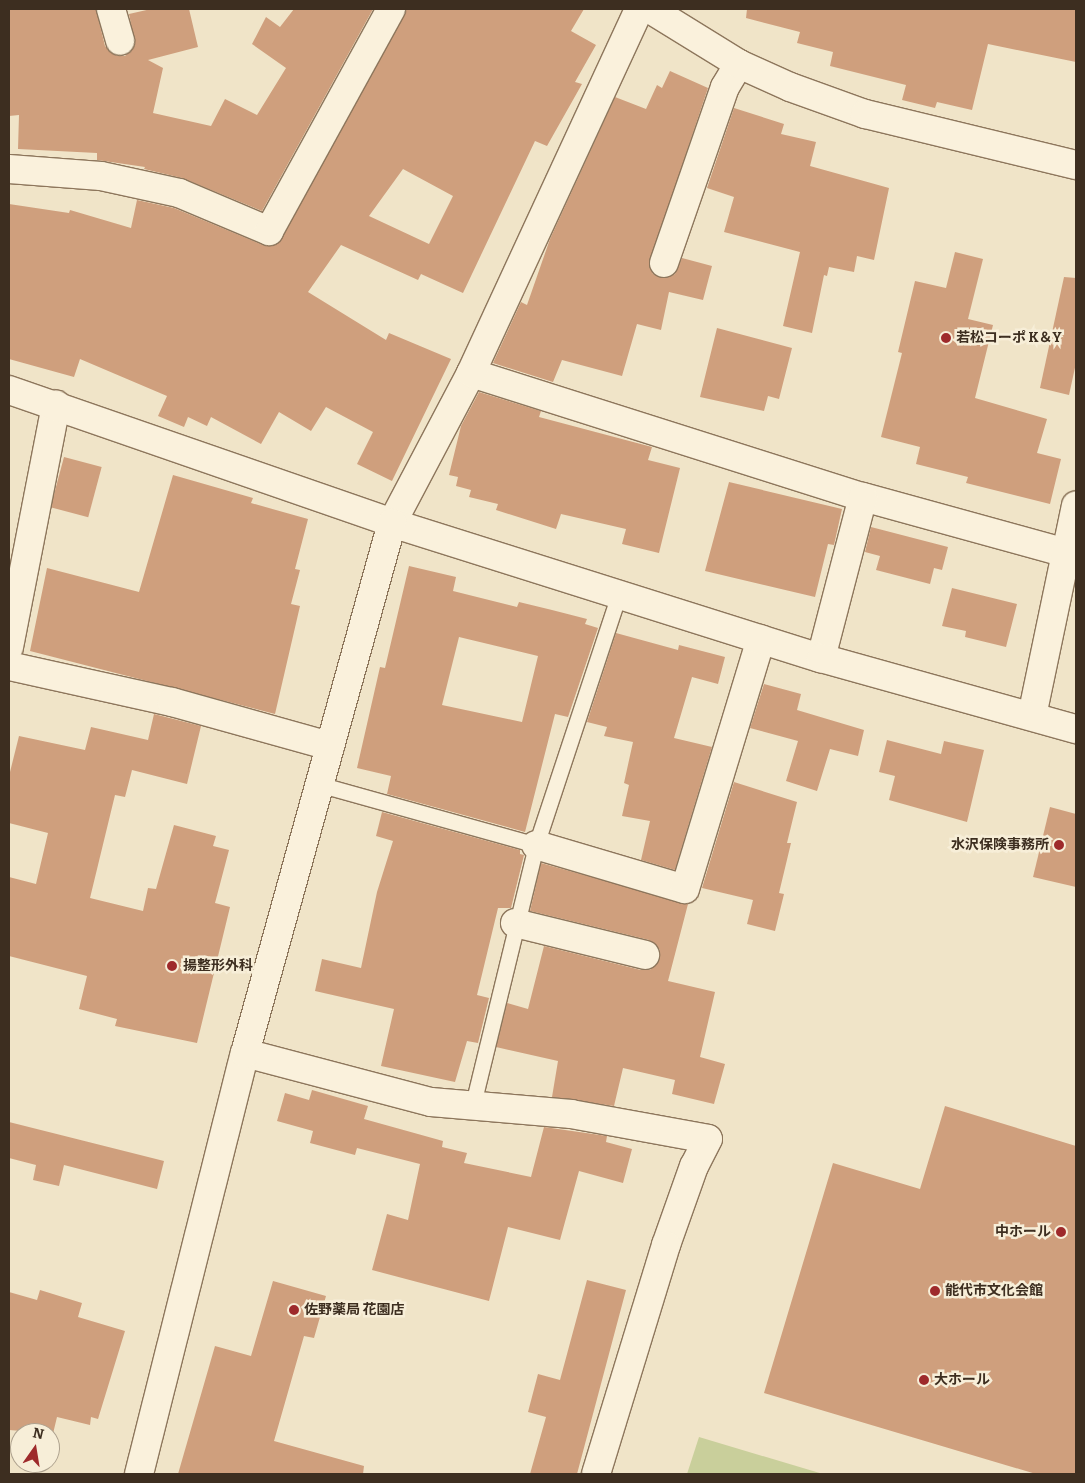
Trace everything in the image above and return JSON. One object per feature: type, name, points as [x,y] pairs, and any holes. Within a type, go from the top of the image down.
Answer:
[{"type":"street","points":[[111,9],[120,42]]},
{"type":"street","points":[[9,169],[101,176],[179,193],[269,231],[391,9]]},
{"type":"street","points":[[139,1474],[245,1053],[318,784],[392,523],[471,372],[639,9]]},
{"type":"street","points":[[650,9],[739,64],[790,87],[865,114],[1076,165]]},
{"type":"street","points":[[664,263],[725,87],[739,64]]},
{"type":"street","points":[[471,372],[863,498],[1066,553]]},
{"type":"street","points":[[9,390],[392,523],[822,658],[1076,729]]},
{"type":"street","points":[[9,647],[56,405]]},
{"type":"street","points":[[822,658],[863,498]]},
{"type":"street","points":[[1032,716],[1076,506]]},
{"type":"street","points":[[536,845],[685,889],[761,639]]},
{"type":"street","points":[[9,666],[172,702],[330,746]]},
{"type":"street","points":[[515,923],[645,955]]},
{"type":"street","points":[[245,1053],[431,1102],[472,1104],[571,1114],[708,1138],[694,1166],[666,1246],[596,1474]]},
{"type":"lane","points":[[472,1104],[515,923],[536,845],[619,594]]},
{"type":"lane","points":[[318,784],[536,845]]},
{"type":"green space","points":[[699,1437],[823,1474],[687,1474]]},
{"type":"building","points":[[9,9],[96,9],[105,46],[117,56],[125,56],[135,45],[129,14],[151,9],[189,9],[198,47],[148,60],[163,68],[153,113],[211,126],[225,99],[257,115],[286,68],[252,44],[266,17],[280,27],[294,9],[373,9],[262,211],[182,178],[144,169],[145,167],[97,160],[97,153],[18,149],[19,115],[9,116]]},
{"type":"building","points":[[407,9],[584,9],[571,31],[596,45],[575,82],[582,84],[547,146],[535,141],[463,293],[421,274],[418,280],[341,245],[308,292],[386,340],[389,333],[451,359],[392,481],[357,464],[373,432],[326,407],[311,431],[279,412],[261,444],[211,417],[207,426],[188,417],[184,427],[158,416],[167,396],[80,359],[74,377],[9,359],[9,204],[69,213],[70,210],[131,228],[137,200],[174,208],[263,245],[277,244]],"holes":[[[403,169],[453,196],[429,244],[369,216]]]},
{"type":"building","points":[[747,9],[1076,9],[1076,62],[988,44],[972,110],[937,102],[935,108],[902,100],[906,85],[830,66],[833,52],[797,43],[800,32],[746,18]]},
{"type":"building","points":[[670,71],[708,88],[649,265],[653,274],[666,278],[675,274],[682,258],[712,266],[703,300],[669,292],[661,330],[637,324],[622,376],[562,360],[553,382],[493,363],[521,302],[527,305],[550,239],[615,97],[646,109],[657,85],[662,88]]},
{"type":"building","points":[[734,108],[784,124],[781,134],[816,142],[810,166],[889,188],[874,260],[857,256],[854,272],[829,267],[827,276],[824,275],[812,333],[783,326],[800,252],[724,232],[734,197],[707,188]]},
{"type":"building","points":[[955,252],[983,259],[968,319],[993,325],[975,398],[1047,419],[1037,453],[1061,459],[1050,504],[966,483],[968,477],[916,464],[920,447],[881,437],[902,353],[898,352],[915,281],[946,288]]},
{"type":"building","points":[[1064,277],[1076,278],[1076,363],[1069,395],[1040,388]]},
{"type":"building","points":[[717,328],[792,348],[779,399],[768,396],[764,411],[700,397]]},
{"type":"building","points":[[479,392],[541,411],[539,417],[652,447],[648,460],[680,468],[659,553],[622,544],[626,529],[561,514],[556,529],[496,510],[498,504],[469,497],[471,490],[456,486],[458,477],[449,475],[461,426]]},
{"type":"building","points":[[64,457],[102,467],[88,517],[51,507]]},
{"type":"building","points":[[173,475],[253,498],[251,503],[308,519],[295,569],[300,570],[291,604],[300,606],[275,714],[30,651],[47,568],[139,592]]},
{"type":"building","points":[[729,482],[842,509],[834,545],[828,544],[815,597],[705,571]]},
{"type":"building","points":[[871,527],[948,547],[942,570],[934,568],[930,584],[876,570],[880,556],[865,552]]},
{"type":"building","points":[[409,566],[456,577],[453,591],[517,607],[519,602],[552,610],[587,619],[585,624],[598,628],[568,717],[555,714],[525,832],[387,794],[391,776],[357,768],[380,667],[385,668]],"holes":[[[459,637],[538,656],[522,722],[442,705]]]},
{"type":"building","points":[[952,588],[1017,604],[1006,647],[965,637],[966,631],[942,626]]},
{"type":"building","points":[[616,633],[678,650],[679,645],[725,657],[718,684],[692,677],[674,738],[712,747],[675,870],[641,860],[650,821],[622,816],[629,785],[624,783],[633,742],[604,736],[607,727],[587,722]]},
{"type":"building","points":[[764,684],[801,694],[797,710],[864,730],[858,756],[830,749],[817,791],[786,781],[798,741],[750,728]]},
{"type":"building","points":[[154,714],[201,726],[187,784],[132,770],[125,797],[115,795],[90,898],[143,911],[148,888],[156,889],[174,825],[216,836],[213,846],[229,850],[215,903],[230,907],[197,1043],[115,1026],[117,1019],[79,1009],[87,976],[9,956],[9,877],[36,884],[48,833],[9,823],[9,776],[19,736],[85,750],[91,727],[148,740]]},
{"type":"building","points":[[887,740],[941,754],[944,741],[984,750],[967,822],[889,800],[895,776],[879,772]]},
{"type":"building","points":[[734,782],[797,802],[787,843],[791,843],[779,893],[784,894],[775,931],[747,924],[753,900],[702,888]]},
{"type":"building","name":"水沢保険事務所","points":[[1050,807],[1076,814],[1076,887],[1033,877]]},
{"type":"building","points":[[382,812],[520,850],[520,854],[524,855],[511,908],[498,908],[477,995],[489,998],[478,1043],[467,1041],[455,1082],[381,1066],[394,1009],[315,991],[322,959],[361,968],[377,892],[393,841],[376,836]]},
{"type":"building","points":[[541,863],[688,904],[668,981],[715,992],[700,1057],[725,1064],[714,1104],[672,1094],[675,1080],[623,1068],[614,1106],[552,1097],[558,1061],[496,1047],[507,1003],[528,1009],[544,946],[641,970],[650,970],[660,959],[660,950],[649,940],[530,911]]},
{"type":"building","points":[[312,1090],[368,1106],[364,1119],[443,1141],[442,1147],[467,1153],[464,1163],[531,1177],[544,1127],[607,1136],[606,1142],[632,1149],[623,1183],[579,1171],[560,1240],[508,1227],[489,1301],[372,1270],[387,1214],[408,1220],[420,1164],[357,1148],[355,1155],[310,1143],[313,1131],[277,1121],[285,1093],[309,1100]]},
{"type":"building","name":"能代市文化会館","points":[[945,1106],[1076,1146],[1076,1474],[1036,1474],[764,1393],[833,1163],[920,1189]]},
{"type":"building","points":[[9,1122],[164,1161],[157,1189],[64,1165],[59,1186],[33,1180],[36,1165],[9,1158]]},
{"type":"building","points":[[587,1280],[626,1290],[577,1474],[530,1474],[546,1417],[528,1412],[538,1374],[560,1380]]},
{"type":"building","points":[[273,1281],[326,1296],[314,1338],[304,1336],[274,1441],[364,1466],[363,1474],[178,1474],[215,1346],[251,1356]]},
{"type":"building","points":[[40,1290],[82,1303],[78,1317],[125,1331],[98,1419],[91,1417],[90,1425],[57,1417],[56,1423],[10,1423],[9,1430],[9,1292],[37,1300]]},
{"type":"place","name":"若松コーポ K＆Y","points":[[946,338]]},
{"type":"place","name":"水沢保険事務所","points":[[1059,845]]},
{"type":"place","name":"揚整形外科","points":[[172,966]]},
{"type":"place","name":"中ホール","points":[[1061,1232]]},
{"type":"place","name":"能代市文化会館","points":[[935,1291]]},
{"type":"place","name":"佐野薬局 花園店","points":[[294,1310]]},
{"type":"place","name":"大ホール","points":[[924,1380]]}]
